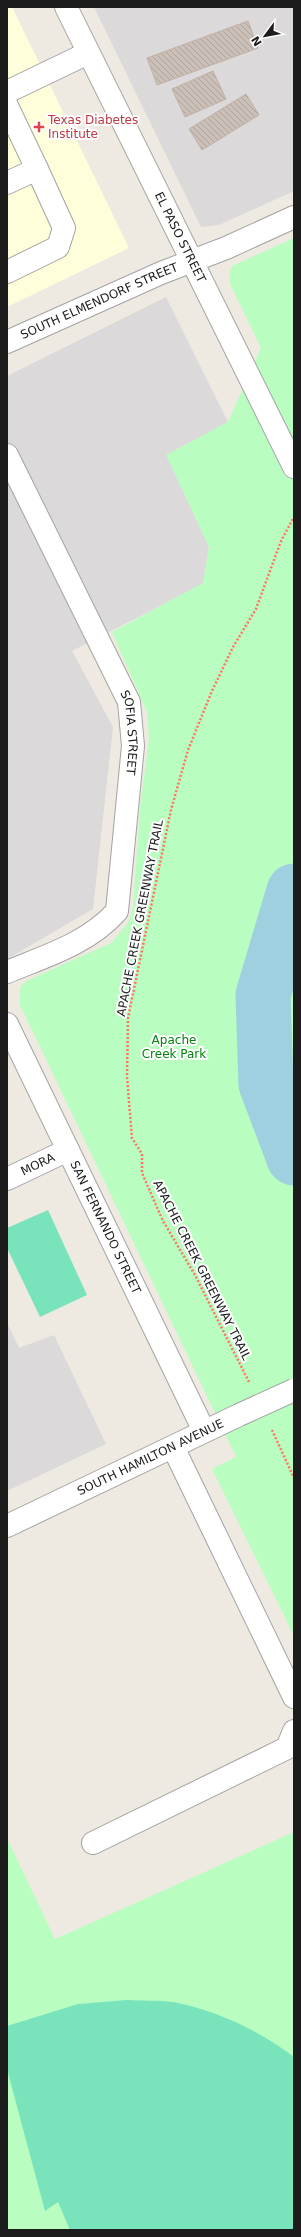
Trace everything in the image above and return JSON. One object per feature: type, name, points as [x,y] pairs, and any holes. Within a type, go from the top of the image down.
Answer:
[{"type":"street","name":"EL PASO STREET","points":[[66,7],[294,467]]},
{"type":"street","points":[[7,92],[88,53]]},
{"type":"street","points":[[7,106],[64,228],[58,247],[7,272]]},
{"type":"street","points":[[7,183],[37,169]]},
{"type":"street","name":"SOUTH ELMENDORF STREET","points":[[7,342],[192,260],[226,248],[294,217]]},
{"type":"street","name":"SOFIA STREET","points":[[7,455],[129,702],[133,746],[117,911],[104,925],[75,943],[7,972]]},
{"type":"street","name":"SAN FERNANDO STREET","points":[[7,1024],[204,1431]]},
{"type":"street","name":"MORA","points":[[7,1179],[68,1150]]},
{"type":"street","name":"SOUTH HAMILTON AVENUE","points":[[7,1526],[204,1431],[294,1390]]},
{"type":"street","points":[[173,1447],[294,1697]]},
{"type":"street","points":[[93,1843],[287,1748],[294,1731]]},
{"type":"path","name":"APACHE CREEK GREENWAY TRAIL","points":[[251,1386],[194,1275],[163,1221],[142,1173],[142,1154],[132,1138],[127,1077],[128,1018],[171,810],[188,750],[215,685],[233,647],[256,609],[282,541],[294,517]]},
{"type":"path","points":[[271,1429],[294,1478]]},
{"type":"shaded area","name":"Texas Diabetes Institute","points":[[7,7],[12,7],[129,248],[7,307]]},
{"type":"shaded area","points":[[94,7],[294,7],[294,191],[219,225],[201,227]]},
{"type":"shaded area","points":[[166,297],[228,422],[167,455],[209,547],[203,584],[72,651],[113,727],[93,909],[7,959],[7,376]]},
{"type":"shaded area","points":[[7,1322],[19,1348],[54,1335],[106,1444],[7,1491]]},
{"type":"green space","name":"Apache Creek Park","points":[[294,238],[294,1636],[212,1469],[236,1457],[20,1005],[20,987],[26,981],[111,943],[128,923],[133,908],[140,808],[149,739],[147,712],[112,632],[203,583],[209,547],[166,455],[228,422],[261,348],[230,284],[229,275],[232,266]]},
{"type":"green space","points":[[48,1210],[87,1295],[40,1317],[7,1248],[7,1228]]},
{"type":"green space","points":[[294,1832],[294,2230],[7,2230],[7,1838],[55,1939]]},
{"type":"green space","points":[[127,2000],[173,2002],[205,2010],[252,2030],[294,2057],[294,2230],[70,2230],[58,2202],[45,2211],[7,2069],[7,2026],[78,2004]]},
{"type":"building","points":[[248,21],[258,48],[157,85],[147,58]]},
{"type":"building","points":[[213,71],[226,99],[185,117],[172,89]]},
{"type":"building","points":[[246,94],[259,115],[202,150],[189,129]]},
{"type":"waterway","points":[[294,891],[263,995],[266,1084],[294,1158]]},
{"type":"place","name":"Texas Diabetes Institute","points":[[39,127]]}]
